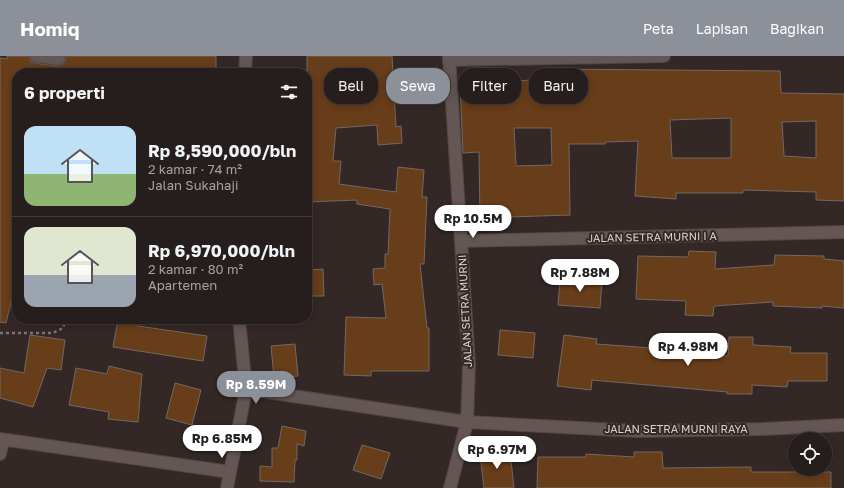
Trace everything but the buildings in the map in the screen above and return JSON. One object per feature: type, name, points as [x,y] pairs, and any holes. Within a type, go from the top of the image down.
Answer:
[{"type":"street","points":[[36,56],[59,59]]},
{"type":"street","points":[[245,68],[246,56]]},
{"type":"street","points":[[449,58],[664,56]]},
{"type":"street","name":"JALAN SETRA MURNI","points":[[449,58],[469,365],[466,422],[450,488]]},
{"type":"street","name":"JALAN SETRA MURNI I A","points":[[461,241],[844,232]]},
{"type":"street","points":[[227,488],[246,389],[240,324]]},
{"type":"street","name":"JALAN SETRA MURNI RAYA","points":[[246,389],[466,422],[638,431],[763,429],[844,425]]},
{"type":"street","points":[[0,454],[1,440],[230,472]]},
{"type":"path","points":[[0,333],[53,333],[63,328],[64,324]]}]
